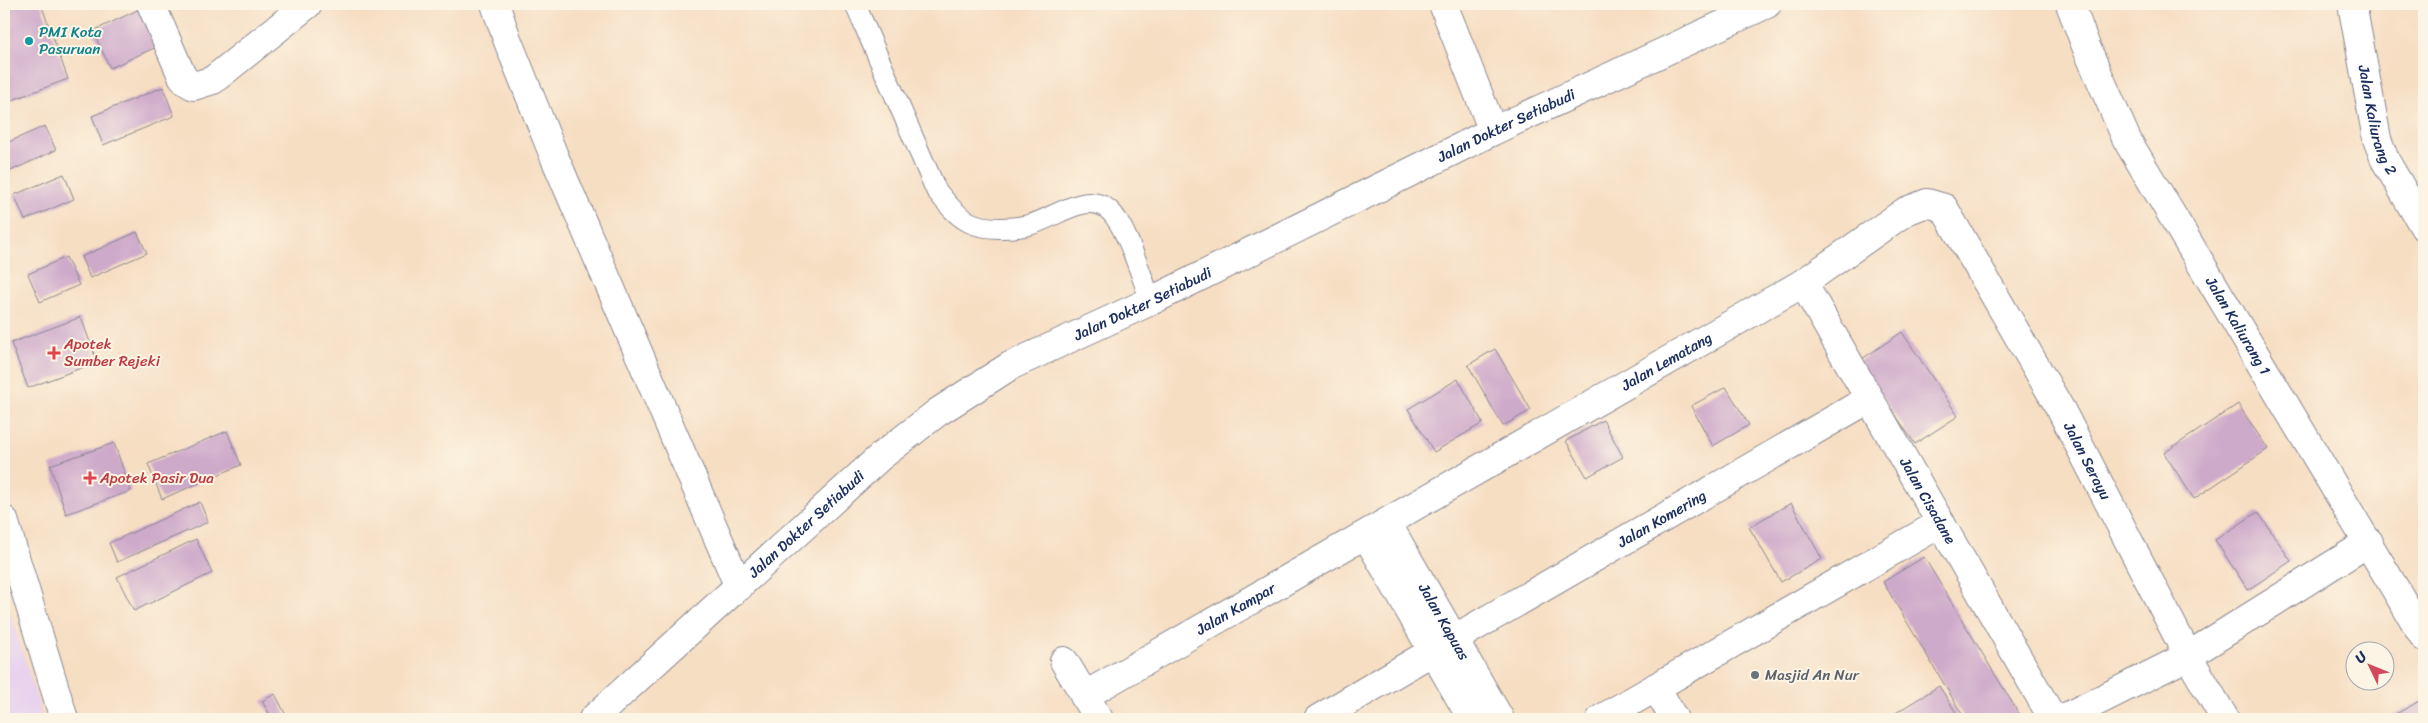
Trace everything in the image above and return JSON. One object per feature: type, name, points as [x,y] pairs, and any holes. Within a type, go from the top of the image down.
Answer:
[{"type":"main road","points":[[151,4],[182,76],[194,86],[213,80],[308,4]]},
{"type":"main road","points":[[495,4],[506,38],[557,165],[739,587]]},
{"type":"main road","points":[[1443,4],[1493,130]]},
{"type":"main road","name":"Jalan Dokter Setiabudi","points":[[607,715],[739,587],[880,457],[938,412],[1010,366],[1151,301],[1493,130],[1767,4]]},
{"type":"main road","name":"Jalan Kaliurang 1","points":[[2070,4],[2086,49],[2127,140],[2369,542],[2424,637]]},
{"type":"main road","name":"Jalan Kaliurang 2","points":[[2352,4],[2378,139],[2385,160],[2424,227]]},
{"type":"main road","name":"Jalan Lematang","points":[[1377,529],[1803,282],[1918,205],[1927,203],[1944,208]]},
{"type":"main road","name":"Jalan Serayu","points":[[1944,208],[2061,410],[2188,656],[2225,719]]},
{"type":"main road","name":"Jalan Cisadane","points":[[1803,282],[2053,719]]},
{"type":"main road","name":"Jalan Komering","points":[[1318,719],[1869,399]]},
{"type":"main road","points":[[4,520],[64,719]]},
{"type":"main road","points":[[1601,719],[1941,523]]},
{"type":"main road","name":"Jalan Kapuas","points":[[1377,529],[1444,645],[1500,719]]},
{"type":"main road","name":"Jalan Kampar","points":[[1084,696],[1377,529]]},
{"type":"main road","points":[[2062,719],[2188,656],[2369,542]]},
{"type":"main road","name":"Jalan Kapuas","points":[[1444,645],[1472,719]]},
{"type":"main road","points":[[1064,661],[1099,719]]},
{"type":"main road","points":[[1656,688],[1674,719]]},
{"type":"lane","points":[[855,4],[936,190],[951,209],[968,221],[983,227],[1002,227],[1029,225],[1086,202],[1098,202],[1110,210],[1119,222],[1151,301]]},
{"type":"shaded area","points":[[4,591],[43,719],[4,719]]},
{"type":"building","points":[[4,4],[41,4],[68,79],[4,103],[4,31],[9,29],[4,15]]},
{"type":"building","points":[[146,6],[163,44],[110,68],[93,31]]},
{"type":"building","points":[[163,87],[174,116],[103,145],[92,116]]},
{"type":"building","points":[[45,126],[56,150],[4,174],[4,144]]},
{"type":"building","points":[[64,174],[74,199],[25,220],[14,195]]},
{"type":"building","points":[[137,232],[147,253],[90,278],[81,257]]},
{"type":"building","points":[[66,257],[79,285],[40,302],[28,274]]},
{"type":"building","name":"Apotek Sumber Rejeki","points":[[81,317],[97,362],[28,388],[11,343]]},
{"type":"building","points":[[1902,332],[1958,416],[1915,444],[1859,361]]},
{"type":"building","points":[[1495,349],[1531,410],[1503,426],[1468,365]]},
{"type":"building","points":[[1458,379],[1483,423],[1434,452],[1408,409]]},
{"type":"building","points":[[1726,387],[1749,425],[1713,446],[1691,406]]},
{"type":"building","points":[[2238,404],[2268,449],[2194,499],[2164,453]]},
{"type":"building","points":[[1603,420],[1623,457],[1587,477],[1566,441]]},
{"type":"building","points":[[227,431],[241,465],[162,499],[148,464]]},
{"type":"building","name":"Apotek Pasir Dua","points":[[114,443],[131,491],[66,514],[50,465]]},
{"type":"building","points":[[200,502],[208,522],[117,562],[109,543]]},
{"type":"building","points":[[1791,503],[1822,559],[1781,582],[1749,527]]},
{"type":"building","points":[[2258,512],[2291,561],[2248,590],[2215,540]]},
{"type":"building","points":[[196,539],[212,573],[134,611],[117,577]]},
{"type":"building","points":[[1924,557],[2022,719],[1965,719],[1883,582]]},
{"type":"building","points":[[1939,686],[1960,719],[1886,719]]},
{"type":"building","points":[[275,694],[288,719],[262,719],[270,715],[262,701]]},
{"type":"building","points":[[2421,700],[2424,706],[2424,719],[2387,719]]},
{"type":"place","name":"PMI Kota Pasuruan","points":[[29,41]]},
{"type":"place","name":"Apotek Sumber Rejeki","points":[[54,353]]},
{"type":"place","name":"Apotek Pasir Dua","points":[[90,478]]},
{"type":"place","name":"Masjid An Nur","points":[[1755,675]]}]
